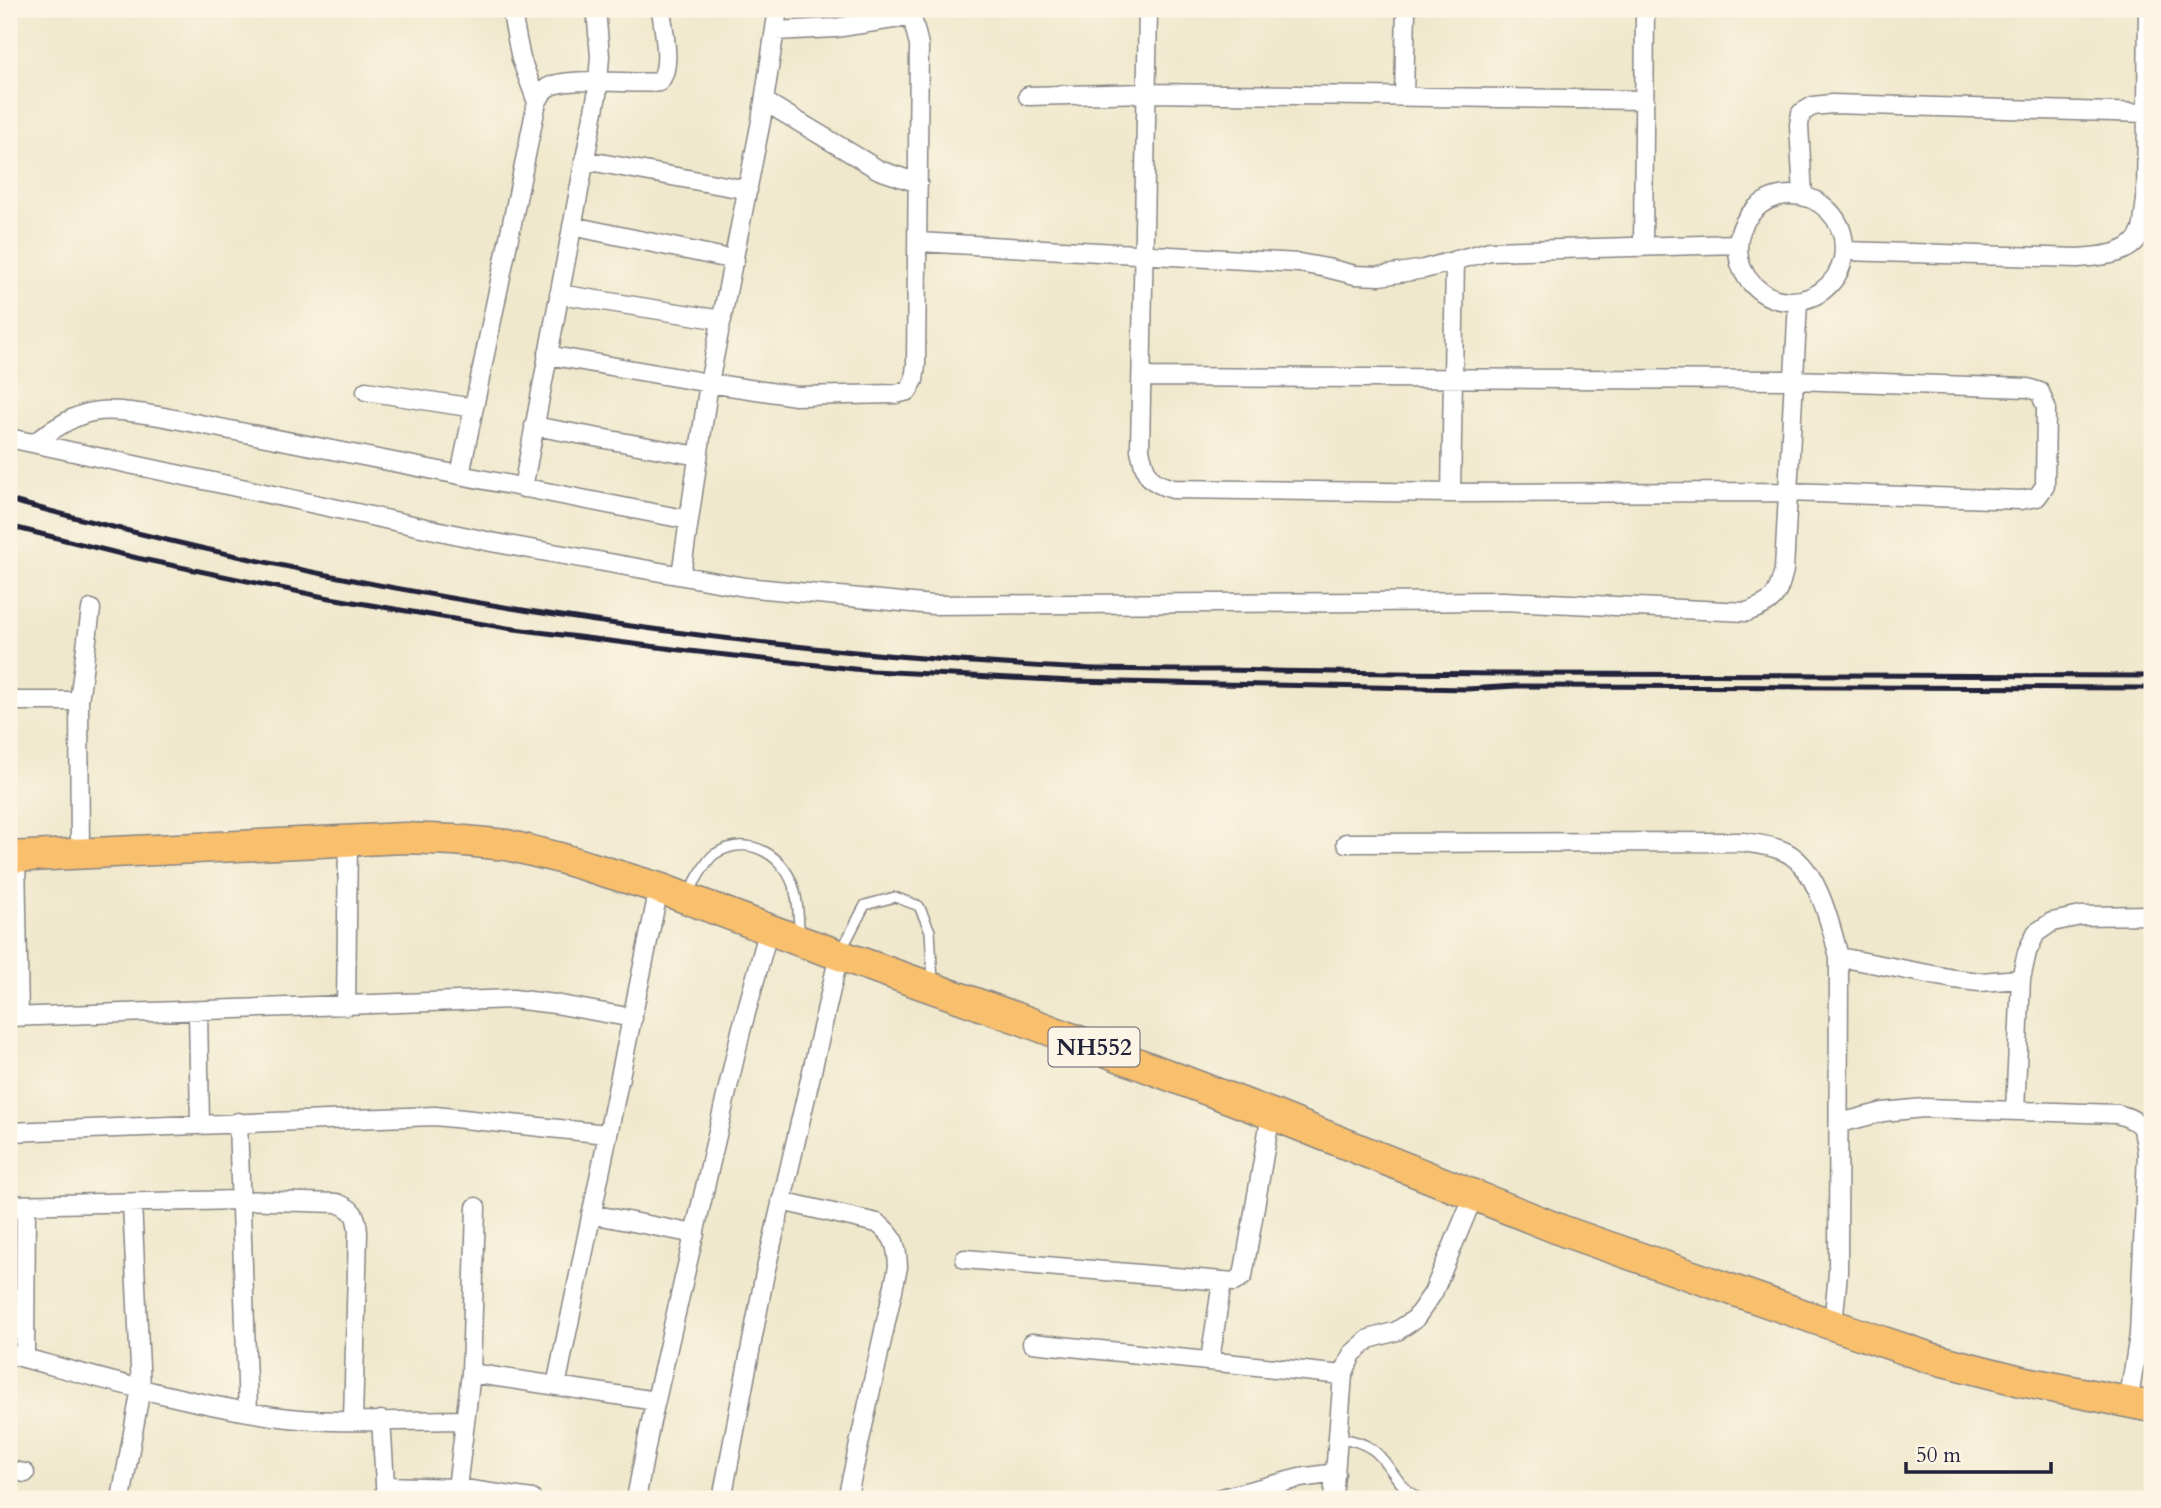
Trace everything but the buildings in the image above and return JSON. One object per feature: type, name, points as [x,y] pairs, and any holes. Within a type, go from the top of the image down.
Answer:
[{"type":"highway","name":"NH552","points":[[12,857],[348,839],[454,840],[507,845],[560,858],[672,893],[800,942],[933,988],[1271,1114],[1566,1232],[1833,1325],[1931,1358],[2021,1381],[2140,1405]]},
{"type":"street","points":[[511,9],[521,59],[537,102]]},
{"type":"street","points":[[523,488],[598,81],[600,56],[596,9]]},
{"type":"street","points":[[460,475],[537,102],[546,88],[559,84],[598,81],[659,82],[665,75],[667,64],[661,9]]},
{"type":"street","points":[[681,575],[709,383],[748,190],[778,9]]},
{"type":"street","points":[[1142,377],[1794,380],[2028,388],[2040,392],[2046,407],[2045,486],[2037,498],[2021,499],[1788,492],[1451,493],[1173,489],[1155,484],[1145,471],[1140,450],[1148,9]]},
{"type":"street","points":[[1404,96],[1406,9]]},
{"type":"street","points":[[1643,247],[1645,9]]},
{"type":"street","points":[[1845,250],[2078,258],[2108,256],[2131,246],[2141,231],[2146,201],[2148,9]]},
{"type":"street","points":[[547,355],[796,396],[896,394],[908,391],[914,380],[916,365],[918,242],[919,45],[911,13],[835,28],[775,31]]},
{"type":"street","points":[[1028,96],[1147,93],[1645,100]]},
{"type":"street","points":[[764,101],[878,170],[918,183]]},
{"type":"street","points":[[1803,195],[1799,125],[1801,113],[1813,106],[1832,104],[2147,113]]},
{"type":"street","points":[[584,160],[748,190]]},
{"type":"street","points":[[1785,194],[1803,195],[1820,202],[1834,215],[1843,232],[1845,250],[1841,269],[1831,284],[1816,296],[1798,301],[1783,301],[1768,296],[1755,287],[1745,275],[1739,260],[1738,244],[1742,226],[1752,211],[1767,200],[1785,194]]},
{"type":"street","points":[[572,226],[735,260]]},
{"type":"street","points":[[918,242],[1299,263],[1355,275],[1380,276],[1424,269],[1490,251],[1738,244]]},
{"type":"street","points":[[1451,493],[1455,260]]},
{"type":"street","points":[[559,295],[722,320]]},
{"type":"street","points":[[9,438],[491,542],[745,587],[933,605],[1503,600],[1747,612],[1768,604],[1778,592],[1783,570],[1798,301]]},
{"type":"street","points":[[366,391],[474,408]]},
{"type":"street","points":[[34,443],[63,422],[88,411],[114,409],[689,520]]},
{"type":"street","points":[[534,426],[698,456]]},
{"type":"street","points":[[80,852],[79,701],[91,609]]},
{"type":"street","points":[[9,701],[79,701]]},
{"type":"street","points":[[346,1006],[348,839]]},
{"type":"street","points":[[1346,843],[1743,842],[1782,850],[1799,861],[1811,876],[1839,957],[1838,1273],[1833,1325]]},
{"type":"street","points":[[12,857],[14,1017],[513,999],[633,1018]]},
{"type":"street","points":[[556,1386],[633,1018],[672,893]]},
{"type":"street","points":[[2015,1111],[2021,979],[2027,952],[2036,933],[2052,922],[2081,916],[2152,915]]},
{"type":"street","points":[[636,1499],[741,1031],[769,929]]},
{"type":"street","points":[[722,1499],[781,1201],[839,955]]},
{"type":"street","points":[[1839,957],[1954,979],[1980,982],[2021,979]]},
{"type":"street","points":[[198,1011],[200,1124]]},
{"type":"street","points":[[1840,1124],[1883,1112],[1924,1108],[2117,1114],[2134,1119],[2145,1132],[2147,1154],[2138,1335],[2140,1405]]},
{"type":"street","points":[[965,1259],[1234,1282],[1242,1276],[1271,1114]]},
{"type":"street","points":[[9,1132],[435,1116],[607,1134]]},
{"type":"street","points":[[238,1122],[248,1412]]},
{"type":"street","points":[[1333,1499],[1343,1374],[1352,1354],[1369,1339],[1396,1331],[1415,1319],[1433,1293],[1474,1195]]},
{"type":"street","points":[[353,1420],[358,1232],[357,1218],[351,1208],[337,1203],[241,1200],[18,1205],[17,1356],[141,1388],[286,1418],[353,1420],[464,1420]]},
{"type":"street","points":[[781,1201],[877,1223],[890,1233],[897,1244],[898,1267],[847,1499]]},
{"type":"street","points":[[121,1499],[141,1388],[132,1203]]},
{"type":"street","points":[[457,1488],[471,1373],[476,1207]]},
{"type":"street","points":[[591,1214],[695,1234]]},
{"type":"street","points":[[1210,1360],[1222,1282]]},
{"type":"street","points":[[1031,1343],[1343,1374]]},
{"type":"street","points":[[471,1373],[656,1401]]},
{"type":"street","points":[[381,1420],[385,1493],[457,1488],[530,1499]]},
{"type":"street","points":[[1218,1499],[1300,1478],[1336,1473]]},
{"type":"lane","points":[[672,893],[713,854],[739,846],[759,847],[782,865],[795,891],[800,942]]},
{"type":"lane","points":[[839,955],[865,905],[895,897],[919,906],[930,930],[933,988]]},
{"type":"lane","points":[[1339,1438],[1357,1440],[1376,1451],[1419,1499]]},
{"type":"railway","points":[[9,500],[269,563],[534,612],[802,647],[935,659],[1125,670],[2152,676]]},
{"type":"railway","points":[[9,526],[137,558],[324,597],[507,628],[872,671],[1072,681],[1467,689],[1516,686],[2152,688]]}]
